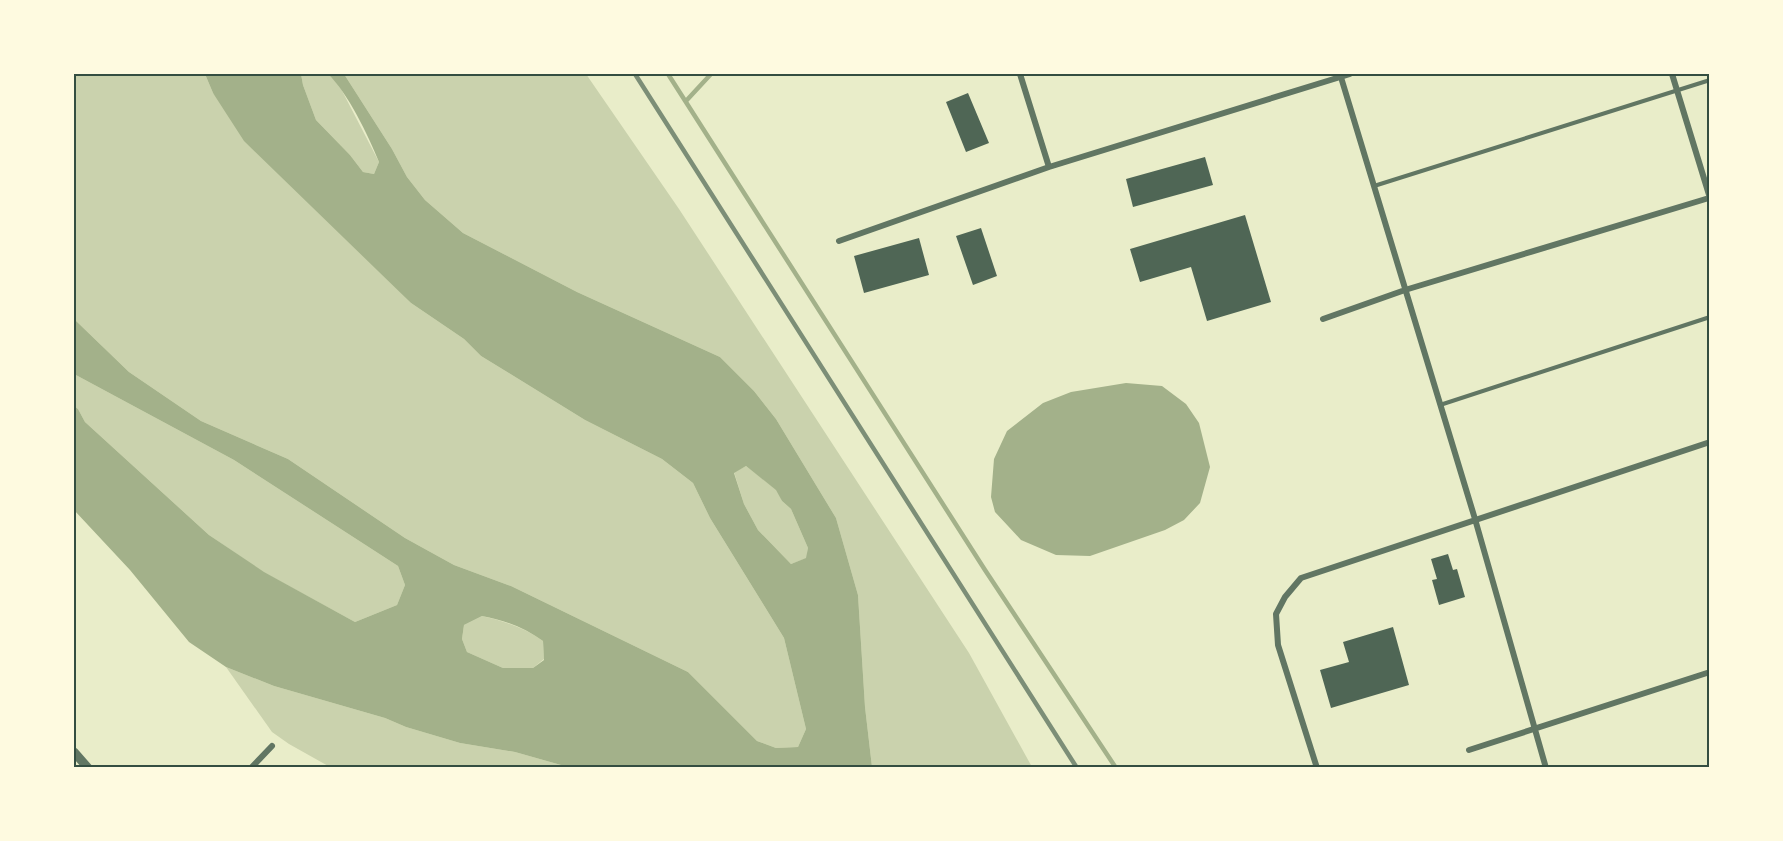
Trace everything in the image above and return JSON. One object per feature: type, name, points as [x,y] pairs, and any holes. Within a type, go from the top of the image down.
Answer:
[{"type":"street","points":[[1020,74],[1049,167]]},
{"type":"street","points":[[839,241],[1049,167],[1340,75],[1350,74]]},
{"type":"street","points":[[1323,318],[1405,290],[1710,198],[1672,74]]},
{"type":"street","points":[[1340,75],[1475,519],[1546,768]]},
{"type":"street","points":[[1317,768],[1278,645],[1276,614],[1285,597],[1302,578],[1710,442]]},
{"type":"street","points":[[1469,750],[1710,672]]},
{"type":"street","points":[[251,768],[272,746]]},
{"type":"street","points":[[74,752],[88,768]]},
{"type":"lane","points":[[1374,186],[1710,80]]},
{"type":"lane","points":[[1440,405],[1710,317]]},
{"type":"shaded area","points":[[74,74],[205,74],[213,93],[411,303],[464,339],[481,356],[585,420],[662,459],[693,483],[710,518],[784,638],[806,729],[798,747],[776,748],[757,741],[688,672],[511,586],[454,565],[405,538],[288,459],[201,421],[129,372],[74,319]]},
{"type":"shaded area","points":[[205,74],[301,74],[316,120],[363,172],[374,174],[379,162],[369,140],[350,103],[328,74],[344,74],[392,149],[407,177],[425,200],[463,233],[577,292],[720,357],[754,391],[776,419],[836,518],[858,595],[865,707],[872,767],[568,767],[515,752],[460,743],[406,727],[385,718],[274,686],[226,667],[189,642],[130,570],[74,510],[74,406],[85,422],[209,535],[264,572],[355,622],[397,605],[405,585],[398,566],[234,460],[74,374],[74,319],[129,372],[201,421],[288,459],[405,538],[454,565],[511,586],[688,672],[757,741],[776,748],[798,747],[806,729],[784,638],[710,518],[693,483],[662,459],[585,420],[481,356],[464,339],[411,303],[244,141],[213,93]],"holes":[[[746,466],[776,490],[782,501],[791,509],[808,548],[806,558],[791,564],[758,530],[744,504],[734,473]],[[482,616],[514,625],[543,641],[544,660],[533,668],[503,668],[467,652],[462,639],[464,625]]]},
{"type":"shaded area","points":[[301,74],[328,74],[338,83],[379,162],[374,174],[363,172],[316,120]]},
{"type":"shaded area","points":[[344,74],[586,74],[679,209],[969,653],[1032,767],[872,767],[865,707],[858,595],[836,518],[776,419],[754,391],[720,357],[577,292],[463,233],[425,200],[407,177],[392,149]]},
{"type":"shaded area","points":[[74,374],[234,460],[398,566],[405,585],[397,605],[355,622],[263,572],[209,535],[85,422],[74,406]]},
{"type":"shaded area","points":[[1126,383],[1162,386],[1186,404],[1199,423],[1210,467],[1200,503],[1184,520],[1165,530],[1090,556],[1056,555],[1021,540],[995,512],[991,497],[994,459],[1007,431],[1043,403],[1071,392]]},
{"type":"shaded area","points":[[746,466],[777,490],[782,501],[791,509],[808,548],[807,558],[791,564],[758,530],[744,504],[734,472]]},
{"type":"shaded area","points":[[482,616],[529,632],[543,641],[544,659],[533,668],[503,668],[467,652],[462,639],[464,625]]},
{"type":"shaded area","points":[[226,667],[274,686],[385,718],[406,727],[460,743],[515,752],[568,767],[330,767],[272,732]]},
{"type":"building","points":[[968,93],[989,143],[966,152],[946,102]]},
{"type":"building","points":[[1205,157],[1213,185],[1133,207],[1126,179]]},
{"type":"building","points":[[1245,215],[1271,302],[1207,321],[1191,267],[1140,282],[1130,249]]},
{"type":"building","points":[[981,228],[997,276],[973,285],[956,236]]},
{"type":"building","points":[[919,238],[929,275],[864,293],[854,256]]},
{"type":"building","points":[[1448,554],[1453,570],[1457,569],[1465,597],[1439,605],[1432,580],[1437,579],[1431,559]]},
{"type":"building","points":[[1393,627],[1409,685],[1331,708],[1320,670],[1349,662],[1343,642]]},
{"type":"waterway","points":[[668,74],[985,570],[1116,768]]},
{"type":"waterway","points":[[686,101],[711,74]]},
{"type":"railway","points":[[635,74],[1077,768]]}]
